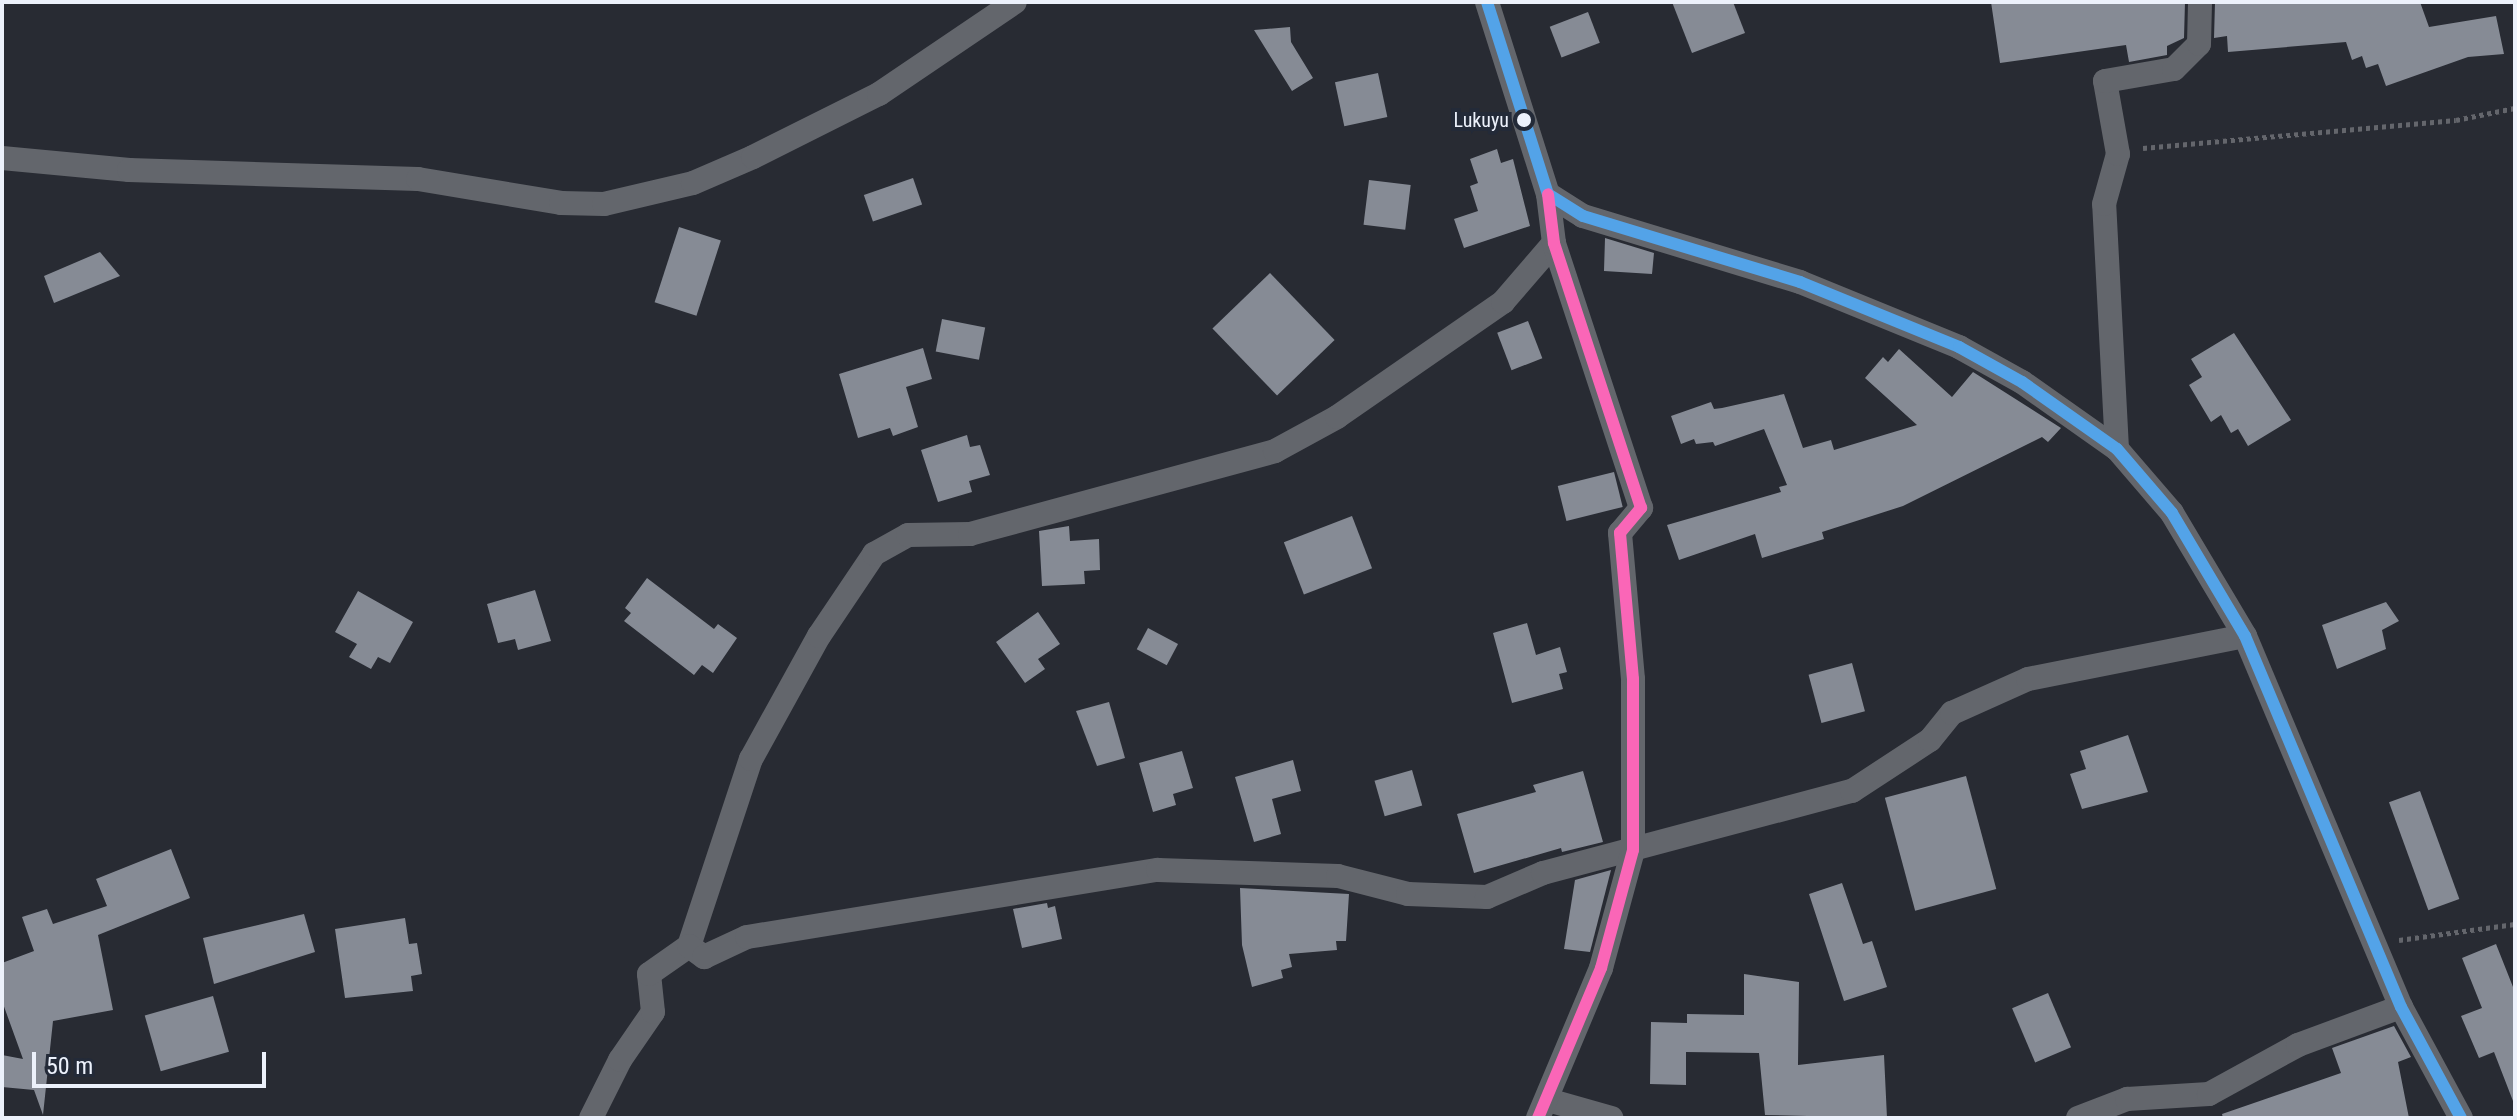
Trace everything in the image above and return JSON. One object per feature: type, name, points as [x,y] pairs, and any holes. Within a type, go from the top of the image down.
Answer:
[{"type":"street","points":[[2,158],[114,169],[418,179],[561,203],[604,204],[693,183],[753,157],[879,94],[1015,2]]},
{"type":"street","points":[[1487,2],[1548,194],[1554,243],[1641,508],[1620,533],[1631,622],[1633,850],[1601,968],[1543,1109],[1611,1118]]},
{"type":"street","points":[[2117,449],[2104,204],[2118,154],[2105,81],[2174,69],[2199,44],[2200,2]]},
{"type":"street","points":[[1548,194],[1583,216],[1800,282],[1959,347],[2022,382],[2117,449],[2172,513],[2245,636],[2401,1007],[2461,1118]]},
{"type":"street","points":[[591,1118],[653,1012],[649,974],[689,946],[751,759],[819,636],[874,554],[908,535],[985,531],[1275,451],[1337,417],[1503,302],[1554,243]]},
{"type":"street","points":[[689,946],[704,957],[747,937],[1158,870],[1338,876],[1408,894],[1487,897],[1543,873],[1852,791],[1930,740],[1952,713],[2028,679],[2245,636]]},
{"type":"street","points":[[2078,1118],[2127,1099],[2210,1106],[2298,1045],[2401,1007]]},
{"type":"path","points":[[2118,154],[2186,143],[2456,120],[2515,108]]},
{"type":"path","points":[[2375,944],[2515,924]]},
{"type":"building","points":[[1672,2],[1733,2],[1745,33],[1692,53]]},
{"type":"building","points":[[1991,2],[2185,2],[2184,38],[2167,46],[2167,55],[2129,62],[2126,45],[2000,63]]},
{"type":"building","points":[[2215,2],[2420,2],[2429,27],[2496,16],[2504,54],[2468,57],[2386,86],[2378,64],[2366,68],[2362,56],[2352,60],[2346,42],[2228,52],[2227,36],[2214,38]]},
{"type":"building","points":[[1588,12],[1600,43],[1562,58],[1550,27]]},
{"type":"building","points":[[1290,27],[1291,42],[1313,78],[1292,91],[1254,30]]},
{"type":"building","points":[[1378,73],[1387,117],[1344,126],[1335,82]]},
{"type":"building","points":[[1497,149],[1501,163],[1513,159],[1530,226],[1464,248],[1454,219],[1478,211],[1470,186],[1478,183],[1470,159]]},
{"type":"building","points":[[913,178],[922,204],[873,221],[864,195]]},
{"type":"building","points":[[1369,180],[1411,185],[1405,230],[1364,225]]},
{"type":"building","points":[[679,227],[721,241],[696,316],[655,302]]},
{"type":"building","points":[[1605,238],[1654,253],[1652,274],[1604,271]]},
{"type":"building","points":[[100,252],[120,276],[54,303],[44,276]]},
{"type":"building","points":[[1270,273],[1335,340],[1277,395],[1212,329]]},
{"type":"building","points":[[942,319],[985,327],[979,360],[936,351]]},
{"type":"building","points":[[1528,321],[1542,358],[1512,370],[1497,333]]},
{"type":"building","points":[[2234,333],[2291,420],[2248,446],[2238,429],[2231,433],[2221,415],[2211,422],[2189,385],[2202,377],[2191,359]]},
{"type":"building","points":[[923,348],[932,379],[906,387],[918,427],[893,436],[890,428],[858,438],[839,374]]},
{"type":"building","points":[[1899,349],[1952,397],[1973,372],[2061,428],[2048,442],[2042,437],[1903,506],[1822,532],[1824,539],[1762,558],[1755,534],[1679,560],[1667,525],[1781,492],[1779,487],[1787,485],[1764,429],[1715,446],[1713,442],[1696,444],[1694,439],[1681,444],[1671,416],[1711,402],[1714,409],[1784,394],[1803,448],[1831,440],[1834,450],[1917,425],[1865,378],[1883,357],[1888,362]]},
{"type":"building","points":[[967,435],[970,447],[980,445],[990,475],[969,481],[972,492],[938,502],[921,450]]},
{"type":"building","points":[[1614,472],[1623,507],[1566,521],[1558,486]]},
{"type":"building","points":[[1352,516],[1372,568],[1304,594],[1284,542]]},
{"type":"building","points":[[1069,526],[1070,541],[1099,539],[1100,570],[1084,571],[1085,584],[1042,586],[1039,531]]},
{"type":"building","points":[[647,578],[714,629],[718,624],[737,638],[713,673],[702,665],[694,675],[624,621],[631,613],[625,608]]},
{"type":"building","points":[[535,590],[551,641],[518,650],[515,639],[498,643],[487,604]]},
{"type":"building","points":[[358,591],[413,622],[390,663],[378,657],[371,669],[349,657],[357,644],[335,632]]},
{"type":"building","points":[[2386,602],[2399,621],[2382,630],[2386,649],[2337,669],[2322,625]]},
{"type":"building","points":[[1038,612],[1060,644],[1038,659],[1045,669],[1025,683],[996,642]]},
{"type":"building","points":[[1527,623],[1536,655],[1560,647],[1567,672],[1559,674],[1563,689],[1512,703],[1493,633]]},
{"type":"building","points":[[1148,628],[1178,644],[1167,665],[1137,649]]},
{"type":"building","points":[[1852,663],[1865,711],[1821,723],[1809,675]]},
{"type":"building","points":[[1109,702],[1125,758],[1097,766],[1076,711]]},
{"type":"building","points":[[2128,735],[2148,792],[2082,809],[2070,774],[2086,769],[2080,751]]},
{"type":"building","points":[[1182,751],[1193,788],[1173,794],[1176,805],[1153,812],[1139,763]]},
{"type":"building","points":[[1293,760],[1301,791],[1272,799],[1281,834],[1254,842],[1235,777]]},
{"type":"building","points":[[1412,770],[1422,806],[1385,816],[1375,781]]},
{"type":"building","points":[[1583,771],[1603,842],[1562,852],[1561,848],[1474,873],[1457,814],[1536,792],[1533,785]]},
{"type":"building","points":[[1966,776],[1996,889],[1915,911],[1885,798]]},
{"type":"building","points":[[2420,791],[2459,899],[2428,910],[2389,802]]},
{"type":"building","points":[[171,849],[190,898],[98,935],[113,1010],[53,1021],[43,1115],[34,1090],[2,1087],[2,1055],[23,1059],[2,1001],[2,963],[34,951],[22,917],[47,909],[53,924],[107,906],[96,879]]},
{"type":"building","points":[[1611,870],[1590,952],[1564,949],[1575,880]]},
{"type":"building","points":[[1842,883],[1863,944],[1872,941],[1887,987],[1844,1001],[1809,894]]},
{"type":"building","points":[[1240,888],[1349,894],[1346,941],[1336,941],[1337,950],[1289,954],[1292,967],[1281,970],[1283,978],[1252,987],[1242,945]]},
{"type":"building","points":[[1047,903],[1048,908],[1055,906],[1062,939],[1022,948],[1013,909]]},
{"type":"building","points":[[304,914],[315,952],[214,984],[203,938]]},
{"type":"building","points":[[405,918],[409,944],[417,943],[422,974],[411,976],[413,991],[345,998],[335,929]]},
{"type":"building","points":[[2496,944],[2515,992],[2513,1101],[2494,1052],[2479,1058],[2461,1016],[2482,1008],[2462,958]]},
{"type":"building","points":[[1744,974],[1799,982],[1798,1065],[1884,1055],[1887,1118],[1765,1115],[1759,1053],[1686,1052],[1686,1085],[1650,1084],[1651,1022],[1687,1023],[1687,1014],[1744,1015]]},
{"type":"building","points":[[2048,993],[2071,1047],[2035,1063],[2012,1008]]},
{"type":"building","points":[[213,996],[229,1052],[161,1071],[145,1016]]},
{"type":"building","points":[[2394,1026],[2411,1057],[2398,1062],[2409,1118],[2223,1118],[2222,1114],[2341,1073],[2332,1048]]},
{"type":"transit line","points":[[1487,2],[1548,194],[1583,216],[1800,282],[1959,347],[2022,382],[2117,449],[2172,513],[2245,636],[2401,1007],[2461,1118]]},
{"type":"transit line","points":[[1538,1118],[1601,968],[1633,850],[1633,679],[1620,533],[1641,508],[1554,243],[1548,194]]},
{"type":"place","name":"Lukuyu","points":[[1524,120]]}]
